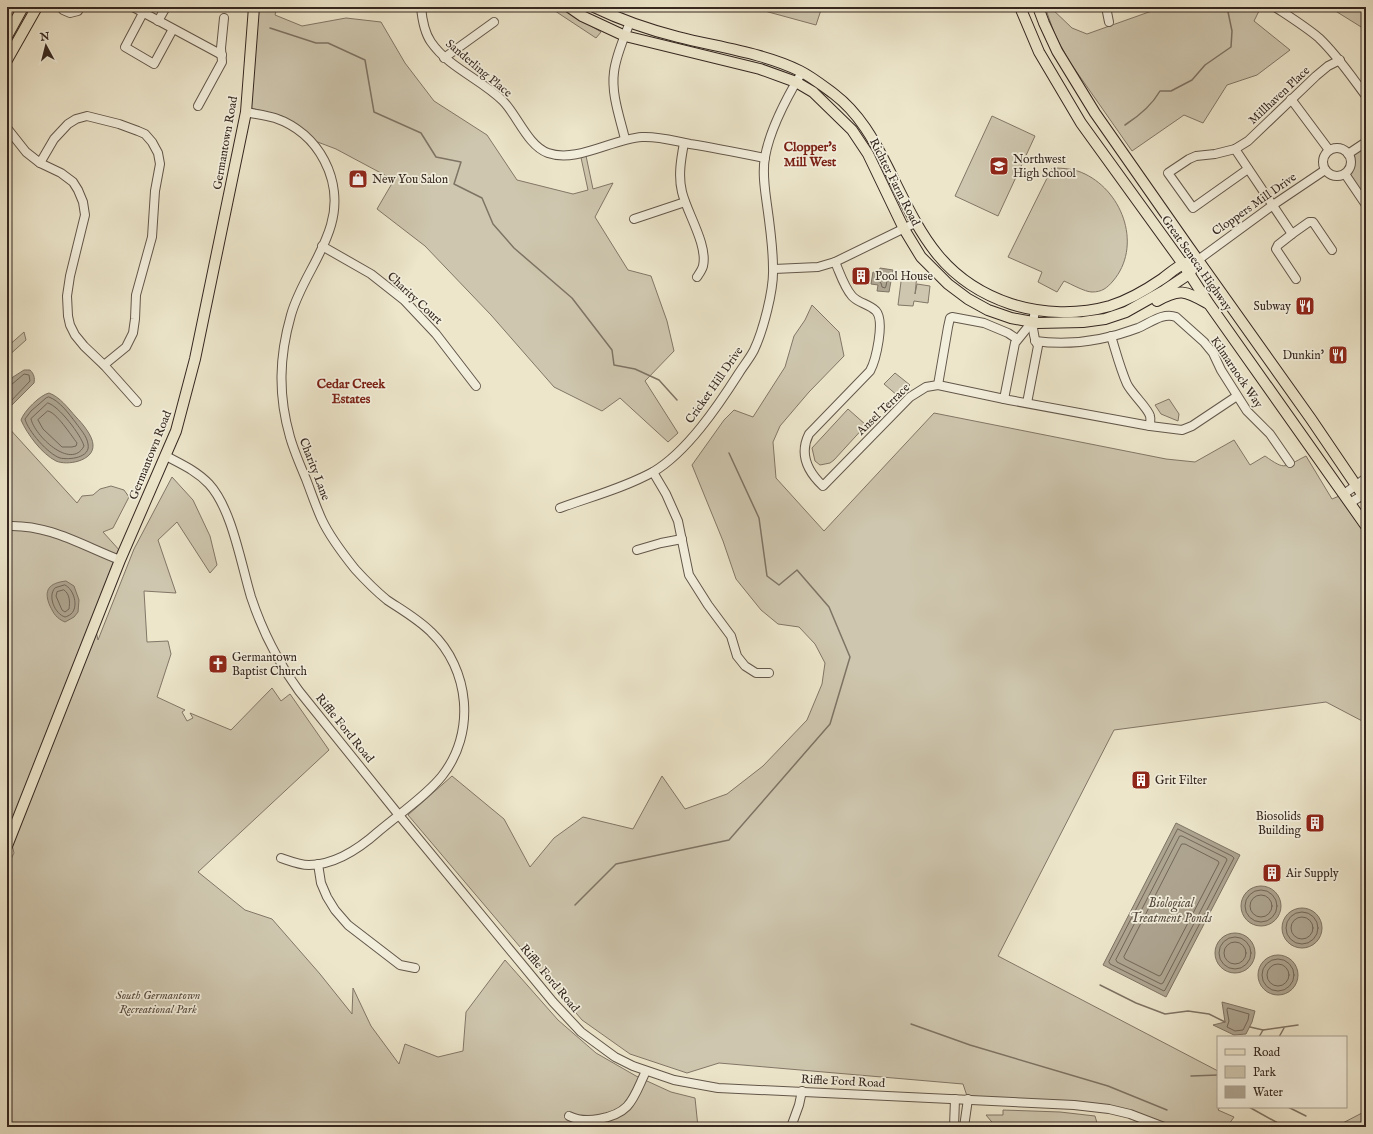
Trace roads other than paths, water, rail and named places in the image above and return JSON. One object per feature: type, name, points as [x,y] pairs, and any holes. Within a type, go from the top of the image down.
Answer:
[{"type":"main road","points":[[7,36],[23,7]]},
{"type":"main road","points":[[7,60],[37,7]]},
{"type":"main road","name":"Germantown Road","points":[[7,846],[120,560],[176,431],[195,359],[246,112],[254,7]]},
{"type":"main road","name":"Richter Farm Road","points":[[569,7],[582,16],[625,36],[760,69],[796,82],[814,92],[852,130],[868,154],[904,229],[925,261],[948,284],[988,310],[1011,318],[1032,322],[1059,324],[1105,319],[1126,312],[1189,274]]},
{"type":"main road","name":"Richter Farm Road","points":[[594,7],[613,16],[677,37],[708,43],[786,64],[819,83],[846,104],[862,123],[878,148],[915,223],[932,249],[950,269],[972,286],[992,298],[1035,311],[1086,311],[1110,306],[1130,298],[1147,289],[1183,264]]},
{"type":"main road","name":"Great Seneca Highway","points":[[1020,7],[1039,52],[1081,123],[1183,264],[1209,304],[1366,526]]},
{"type":"main road","name":"Great Seneca Highway","points":[[1038,7],[1057,51],[1073,79],[1198,260],[1311,419],[1356,486],[1365,496]]},
{"type":"main road","name":"Cloppers Mill Drive","points":[[1183,264],[1198,260]]},
{"type":"main road","name":"Cloppers Mill Drive","points":[[1189,274],[1198,260]]},
{"type":"main road","points":[[1105,319],[1134,313],[1175,293],[1184,292],[1209,304]]},
{"type":"street","points":[[61,7],[70,14],[78,11],[80,7]]},
{"type":"street","points":[[133,7],[222,55]]},
{"type":"street","points":[[158,21],[166,7]]},
{"type":"street","name":"Sanderling Place","points":[[421,7],[425,28],[430,41],[444,58],[489,89],[504,102],[535,145],[547,153],[574,155],[625,139],[658,137],[765,158]]},
{"type":"street","points":[[1106,7],[1109,22]]},
{"type":"street","points":[[1276,7],[1317,37],[1363,86],[1366,96]]},
{"type":"street","points":[[143,13],[125,47],[154,64],[173,29]]},
{"type":"street","points":[[198,106],[222,62],[224,18]]},
{"type":"street","points":[[444,58],[494,22]]},
{"type":"street","points":[[625,139],[614,87],[614,72],[619,52],[630,22]]},
{"type":"street","name":"Millhaven Place","points":[[1248,169],[1193,208],[1168,173],[1196,156],[1216,154],[1235,149],[1248,141],[1316,76],[1328,66],[1340,60]]},
{"type":"street","name":"Cricket Hill Drive","points":[[560,508],[609,491],[653,472],[682,448],[702,425],[726,393],[754,350],[768,308],[774,269],[764,182],[765,158],[769,142],[782,110],[802,72]]},
{"type":"street","points":[[1291,99],[1329,150]]},
{"type":"street","name":"Charity Lane","points":[[246,112],[275,119],[294,128],[308,138],[327,163],[335,196],[335,207],[331,225],[301,288],[292,312],[283,344],[281,383],[285,420],[292,446],[322,521],[337,546],[355,569],[372,586],[384,597],[422,624],[442,643],[453,662],[460,679],[465,711],[463,728],[455,754],[444,774],[433,786],[371,838],[351,853],[335,861],[310,865],[298,864],[280,858]]},
{"type":"street","points":[[40,163],[54,139],[68,124],[76,119],[87,116],[119,124],[145,134],[152,142],[158,153],[160,164],[155,191],[152,237],[136,295],[133,334],[126,347],[104,365]]},
{"type":"street","points":[[7,128],[26,152],[40,163],[61,173],[73,182],[78,190],[83,202],[85,215],[70,276],[67,296],[70,326],[75,335],[93,356],[104,365],[137,402]]},
{"type":"street","points":[[1348,154],[1366,142]]},
{"type":"street","points":[[684,143],[680,170],[680,184],[689,215],[699,237],[702,248],[702,268],[697,277]]},
{"type":"street","points":[[1335,148],[1342,149],[1348,154],[1350,167],[1345,174],[1338,176],[1333,175],[1325,170],[1323,160],[1325,153],[1329,150],[1335,148]]},
{"type":"street","points":[[1235,149],[1292,234]]},
{"type":"street","name":"Cloppers Mill Drive","points":[[1198,260],[1273,205],[1325,170]]},
{"type":"street","points":[[1345,174],[1366,205]]},
{"type":"street","points":[[634,219],[685,202]]},
{"type":"street","points":[[1296,279],[1276,249],[1278,245],[1309,222],[1313,222],[1332,250]]},
{"type":"street","points":[[774,269],[818,267],[835,262],[915,223]]},
{"type":"street","name":"Charity Court","points":[[322,246],[372,274],[404,300],[436,334],[476,386]]},
{"type":"street","name":"Ansel Terrace","points":[[835,262],[851,296],[877,312],[880,323],[874,364],[870,371],[806,440],[804,458],[807,468],[823,486],[910,397],[926,387],[938,385]]},
{"type":"street","points":[[1027,403],[1038,346],[1035,341],[1032,322],[1035,311]]},
{"type":"street","name":"Kilmarnock Way","points":[[1035,341],[1067,343],[1112,336],[1140,327],[1163,316],[1170,315],[1176,317],[1204,342],[1213,353],[1220,370],[1237,396],[1248,411],[1270,434],[1290,463]]},
{"type":"street","points":[[1017,339],[1008,333],[984,323],[952,317],[950,318],[938,385],[1004,399],[1150,426],[1182,430],[1192,426],[1237,396]]},
{"type":"street","points":[[1004,399],[1015,343],[1032,322]]},
{"type":"street","points":[[1112,336],[1118,360],[1127,382],[1131,390],[1148,411],[1150,416],[1150,426]]},
{"type":"street","name":"Riffle Ford Road","points":[[166,456],[199,475],[217,494],[228,517],[259,618],[286,673],[317,714],[398,814],[568,1019],[581,1032],[615,1057],[646,1071],[674,1080],[718,1088],[1074,1104],[1130,1114],[1164,1127]]},
{"type":"street","points":[[653,472],[674,509],[682,539],[688,574],[708,605],[731,636],[736,656],[745,666],[756,673],[769,673]]},
{"type":"street","points":[[1344,494],[1366,478]]},
{"type":"street","points":[[1350,503],[1365,496]]},
{"type":"street","points":[[7,526],[26,526],[44,529],[120,560]]},
{"type":"street","points":[[637,550],[682,539]]},
{"type":"street","points":[[318,864],[321,883],[326,897],[348,925],[400,965],[415,968]]},
{"type":"street","points":[[569,1116],[576,1120],[591,1120],[612,1117],[619,1113],[632,1102],[646,1071]]},
{"type":"street","points":[[791,1127],[802,1092]]},
{"type":"street","points":[[954,1127],[956,1099]]},
{"type":"street","points":[[964,1127],[968,1099]]},
{"type":"water","points":[[880,268],[893,270],[889,292],[877,291],[878,285],[871,284],[873,272],[879,273]]},
{"type":"water","points":[[24,370],[30,370],[34,376],[34,383],[11,406],[7,407],[7,384],[13,377]]},
{"type":"water","points":[[49,393],[64,403],[81,423],[93,441],[92,450],[89,455],[79,461],[67,463],[56,461],[45,454],[31,437],[21,420],[25,412],[37,400]]},
{"type":"water","points":[[66,581],[74,586],[79,600],[78,612],[74,617],[65,622],[54,614],[47,596],[49,588],[55,584]]},
{"type":"water","name":"Biological Treatment Ponds","points":[[1176,823],[1240,855],[1166,997],[1103,965]]},
{"type":"water","points":[[1265,886],[1272,889],[1278,895],[1281,906],[1280,914],[1272,923],[1265,926],[1257,926],[1250,923],[1242,914],[1241,902],[1244,895],[1253,887]]},
{"type":"water","points":[[1306,908],[1313,911],[1319,917],[1322,928],[1321,936],[1313,945],[1306,948],[1298,948],[1291,945],[1283,936],[1282,924],[1285,917],[1294,909]]},
{"type":"water","points":[[1239,933],[1246,936],[1252,942],[1255,953],[1254,961],[1246,970],[1239,973],[1231,973],[1224,970],[1216,961],[1215,949],[1218,942],[1227,934]]},
{"type":"water","points":[[1282,955],[1289,958],[1295,964],[1298,975],[1297,983],[1289,992],[1282,995],[1274,995],[1267,992],[1259,983],[1258,971],[1261,964],[1270,956]]},
{"type":"water","points":[[1222,1002],[1255,1011],[1252,1022],[1246,1034],[1234,1035],[1213,1025],[1225,1022]]},
{"type":"waterway","points":[[1125,125],[1145,110],[1160,91],[1171,91],[1192,80],[1205,65],[1231,47],[1232,31],[1227,7]]},
{"type":"waterway","points":[[270,28],[316,43],[328,43],[365,60],[374,112],[421,133],[436,157],[461,162],[454,184],[482,198],[493,224],[514,248],[572,298],[612,350],[614,365],[635,369],[659,380],[677,400]]},
{"type":"waterway","points":[[575,905],[616,864],[729,840],[830,724],[850,657],[829,607],[797,570],[779,585],[767,576],[759,518],[729,453]]},
{"type":"waterway","points":[[1100,985],[1136,1003],[1165,1014],[1188,1011],[1209,1014],[1225,1022]]},
{"type":"waterway","points":[[911,1024],[970,1045],[1108,1086],[1167,1110]]},
{"type":"waterway","points":[[1250,1027],[1263,1030],[1298,1025]]},
{"type":"waterway","points":[[1280,1036],[1284,1028]]},
{"type":"waterway","points":[[1260,1036],[1263,1030]]},
{"type":"waterway","points":[[1191,1076],[1217,1075]]},
{"type":"waterway","points":[[1251,1108],[1285,1127]]},
{"type":"waterway","points":[[1290,1108],[1306,1116]]},
{"type":"place","name":"Northwest High School","points":[[999,166]]},
{"type":"place","name":"New You Salon","points":[[358,179]]},
{"type":"place","name":"Pool House","points":[[861,276]]},
{"type":"place","name":"Subway","points":[[1305,306]]},
{"type":"place","name":"Dunkin'","points":[[1338,355]]},
{"type":"place","name":"Germantown Baptist Church","points":[[218,664]]},
{"type":"place","name":"Grit Filter","points":[[1141,780]]},
{"type":"place","name":"Biosolids Building","points":[[1315,823]]},
{"type":"place","name":"Air Supply","points":[[1272,873]]},
{"type":"district","name":"Clopper's Mill West","points":[[810,154]]},
{"type":"district","name":"Cedar Creek Estates","points":[[351,390]]},
{"type":"park label","name":"South Germantown Recreational Park","points":[[158,1002]]}]
